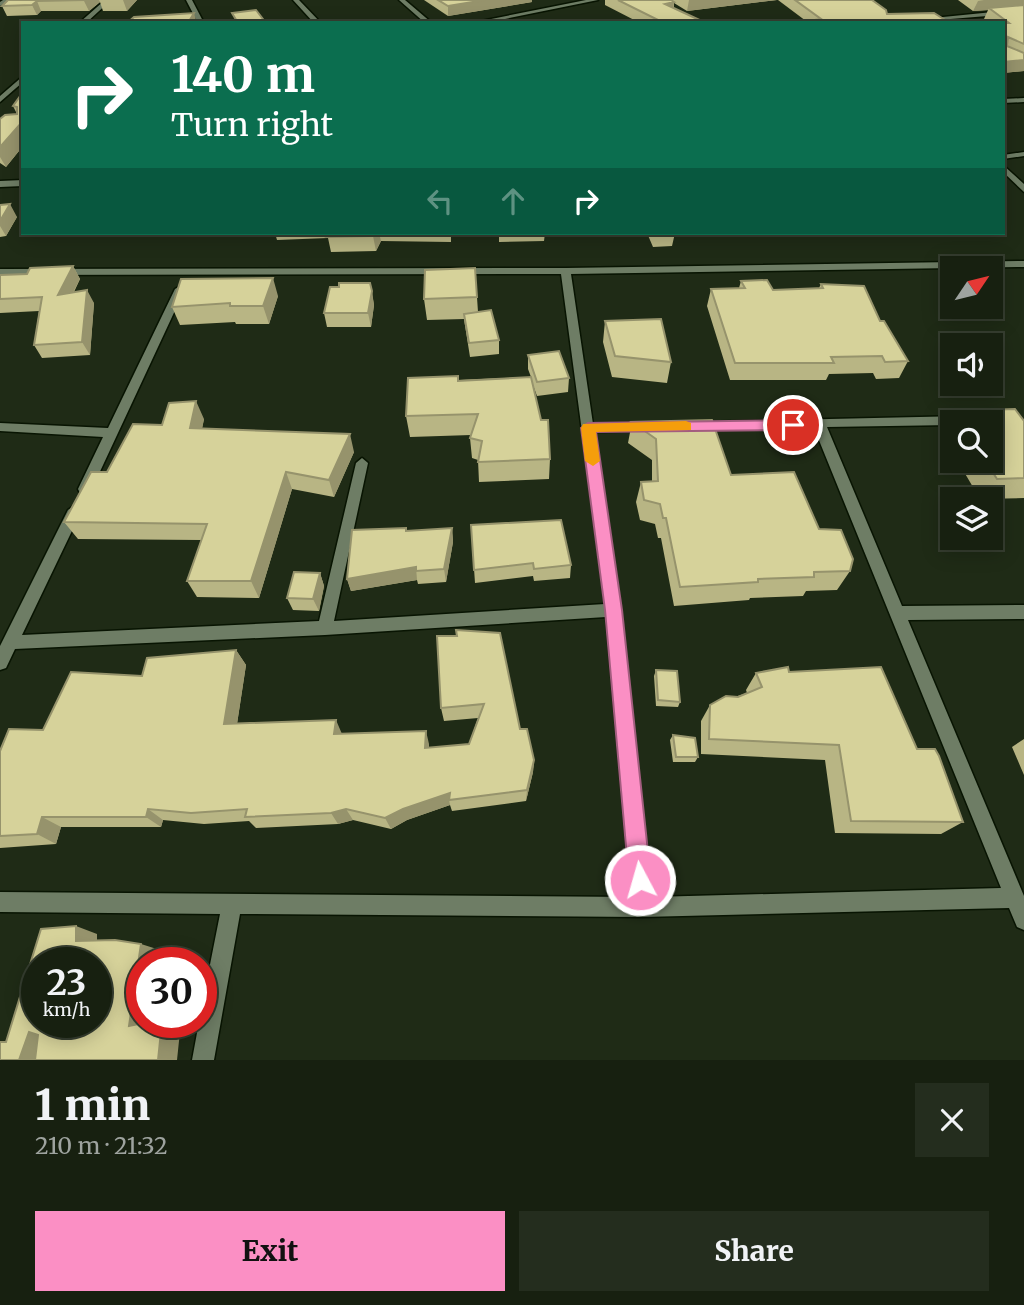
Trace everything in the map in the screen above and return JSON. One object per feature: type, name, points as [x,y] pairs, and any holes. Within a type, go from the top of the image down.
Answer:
[{"type":"street","points":[[0,4],[7,0]]},
{"type":"street","points":[[84,21],[107,0]]},
{"type":"street","points":[[189,0],[200,21]]},
{"type":"street","points":[[296,0],[316,21]]},
{"type":"street","points":[[402,0],[427,21]]},
{"type":"street","points":[[564,0],[571,5]]},
{"type":"street","points":[[485,21],[596,0]]},
{"type":"street","points":[[1017,5],[1024,11]]},
{"type":"street","points":[[913,20],[1024,11]]},
{"type":"street","points":[[940,18],[945,21]]},
{"type":"street","points":[[0,100],[21,80]]},
{"type":"street","points":[[1005,101],[1024,100]]},
{"type":"street","points":[[1005,157],[1024,154]]},
{"type":"street","points":[[1019,179],[1024,189]]},
{"type":"street","points":[[0,184],[21,183]]},
{"type":"street","points":[[0,272],[566,271],[1024,264]]},
{"type":"street","points":[[566,271],[613,610],[642,908]]},
{"type":"street","points":[[0,663],[188,272]]},
{"type":"street","points":[[588,428],[940,421]]},
{"type":"street","points":[[818,424],[1024,920]]},
{"type":"street","points":[[0,428],[111,433]]},
{"type":"street","points":[[325,628],[362,463]]},
{"type":"street","points":[[11,642],[325,628],[613,610]]},
{"type":"street","points":[[898,613],[1024,612]]},
{"type":"street","points":[[0,902],[642,908],[1014,898]]},
{"type":"street","points":[[203,1060],[231,906]]},
{"type":"building","points":[[8,0],[85,0],[37,1],[32,5],[2,6]]},
{"type":"building","points":[[438,0],[485,0],[448,6]]},
{"type":"building","points":[[618,0],[671,0],[674,2],[665,4],[702,21],[660,21]]},
{"type":"building","points":[[795,0],[872,0],[886,10],[887,14],[934,13],[947,21],[808,21],[821,19]]},
{"type":"building","points":[[1024,5],[1024,44],[1008,37],[1007,46],[1024,53],[1024,60],[1005,62],[1005,23],[1009,23],[989,8]]},
{"type":"building","points":[[256,10],[264,21],[237,21],[232,13]]},
{"type":"building","points":[[194,13],[189,21],[129,21],[134,17]]},
{"type":"building","points":[[21,95],[21,123],[0,147],[0,119],[5,115],[17,114],[17,107],[13,106]]},
{"type":"building","points":[[10,204],[0,221],[0,205]]},
{"type":"building","points":[[330,235],[374,235],[373,236],[327,237]]},
{"type":"building","points":[[73,266],[58,295],[87,290],[82,342],[34,345],[42,297],[0,299],[0,275],[27,274],[30,268]]},
{"type":"building","points":[[475,268],[477,297],[424,299],[425,270]]},
{"type":"building","points":[[273,278],[263,306],[230,306],[230,303],[172,307],[181,279]]},
{"type":"building","points":[[767,280],[773,290],[823,288],[821,284],[864,286],[880,321],[884,321],[908,361],[885,362],[882,356],[831,357],[834,363],[735,363],[711,289],[745,288],[741,281]]},
{"type":"building","points":[[339,283],[370,283],[372,291],[368,313],[324,313],[330,287],[339,287]]},
{"type":"building","points":[[491,310],[499,340],[469,343],[464,314]]},
{"type":"building","points":[[661,319],[671,362],[615,356],[605,321]]},
{"type":"building","points":[[559,351],[569,378],[537,382],[528,355]]},
{"type":"building","points":[[458,376],[458,381],[531,377],[541,420],[548,420],[550,459],[478,462],[482,441],[470,438],[478,414],[406,416],[408,378]]},
{"type":"building","points":[[196,401],[190,428],[350,434],[329,480],[286,472],[251,581],[187,581],[207,524],[64,522],[91,472],[107,472],[133,424],[162,425],[169,403]]},
{"type":"building","points":[[1015,409],[1024,421],[1024,478],[997,479],[993,473],[1003,473],[1003,410],[984,410]]},
{"type":"building","points":[[712,420],[731,475],[794,472],[819,529],[841,530],[853,559],[850,571],[814,572],[814,577],[758,579],[758,582],[680,587],[666,518],[663,518],[660,504],[644,500],[641,482],[658,481],[656,439],[632,422]]},
{"type":"building","points":[[561,520],[571,565],[534,569],[533,563],[474,570],[471,525]]},
{"type":"building","points":[[406,528],[406,531],[452,528],[444,569],[416,571],[416,567],[347,579],[352,530]]},
{"type":"building","points":[[294,572],[320,573],[313,599],[287,598]]},
{"type":"building","points":[[456,630],[500,633],[520,729],[527,729],[534,760],[527,790],[449,800],[450,793],[385,818],[346,809],[331,813],[245,817],[247,809],[191,813],[148,809],[146,817],[42,817],[37,834],[0,836],[0,751],[9,729],[43,730],[71,672],[142,676],[147,658],[236,650],[224,724],[336,720],[334,734],[426,731],[425,748],[469,744],[484,704],[441,708],[437,636],[457,636]]},
{"type":"building","points":[[788,667],[789,672],[881,667],[917,749],[935,749],[939,756],[963,822],[851,821],[839,745],[709,739],[710,705],[726,696],[738,697],[762,687],[756,673]]},
{"type":"building","points":[[656,670],[677,671],[680,702],[658,700]]},
{"type":"building","points":[[673,735],[695,738],[698,757],[676,757]]},
{"type":"building","points":[[76,926],[76,941],[115,940],[141,944],[141,947],[126,947],[126,1038],[160,1038],[158,1060],[35,1060],[38,1038],[112,1038],[112,947],[35,947],[41,929]]},
{"type":"building","points":[[21,994],[21,1038],[27,1038],[19,1060],[0,1060],[0,1042],[6,1042]]},
{"type":"slow traffic","points":[[593,461],[588,428],[686,426]]},
{"type":"route","points":[[640,880],[613,610],[588,428],[793,425]]}]
